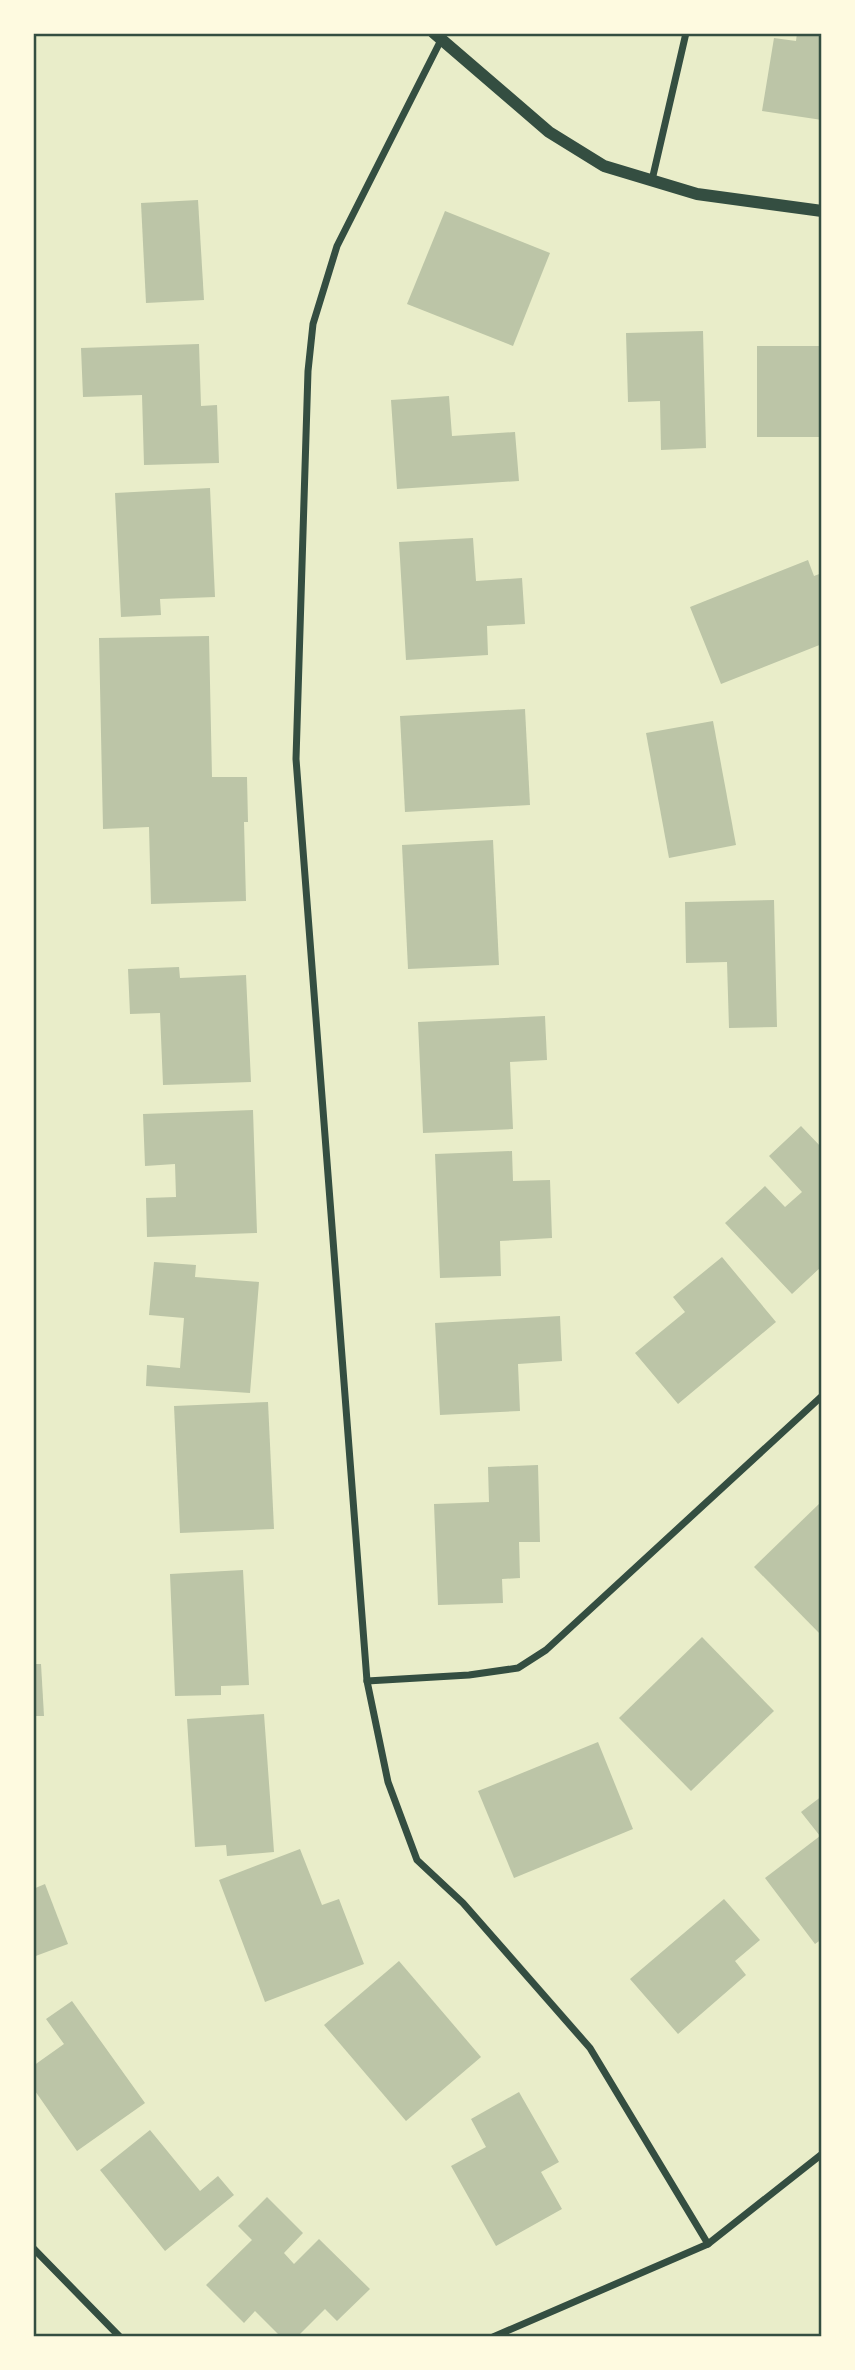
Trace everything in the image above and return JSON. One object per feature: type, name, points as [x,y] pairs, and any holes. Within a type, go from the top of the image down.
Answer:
[{"type":"street","points":[[652,180],[686,33]]},
{"type":"street","points":[[708,2244],[590,2048],[463,1903],[417,1860],[388,1782],[367,1681],[296,759],[308,371],[313,324],[337,246],[438,37],[549,132],[604,166],[697,194],[822,211]]},
{"type":"street","points":[[367,1681],[469,1675],[518,1668],[546,1650],[822,1396]]},
{"type":"street","points":[[492,2337],[708,2244],[822,2154]]},
{"type":"street","points":[[33,2248],[120,2337]]},
{"type":"building","points":[[797,33],[822,33],[822,120],[762,111],[774,38],[796,41]]},
{"type":"building","points":[[198,200],[204,300],[146,303],[141,203]]},
{"type":"building","points":[[445,211],[550,253],[513,346],[407,304]]},
{"type":"building","points":[[703,331],[706,448],[661,450],[660,401],[628,402],[626,333]]},
{"type":"building","points":[[199,344],[201,406],[217,405],[219,463],[144,465],[142,395],[83,397],[81,348]]},
{"type":"building","points":[[757,346],[822,346],[822,437],[757,437]]},
{"type":"building","points":[[449,396],[452,436],[515,432],[519,481],[397,489],[391,400]]},
{"type":"building","points":[[210,488],[215,597],[160,599],[161,615],[121,617],[115,493]]},
{"type":"building","points":[[473,538],[476,581],[522,578],[525,624],[487,626],[488,655],[406,660],[399,542]]},
{"type":"building","points":[[808,560],[814,576],[822,573],[822,644],[721,684],[690,607]]},
{"type":"building","points":[[209,636],[212,777],[247,777],[248,822],[244,822],[246,901],[151,904],[149,827],[103,829],[99,638]]},
{"type":"building","points":[[525,709],[530,805],[405,812],[400,716]]},
{"type":"building","points":[[713,721],[736,845],[669,858],[646,733]]},
{"type":"building","points":[[493,840],[499,965],[408,969],[402,845]]},
{"type":"building","points":[[774,900],[777,1027],[729,1028],[727,962],[686,963],[685,902]]},
{"type":"building","points":[[179,967],[180,978],[246,975],[251,1082],[163,1085],[160,1013],[130,1014],[128,969]]},
{"type":"building","points":[[545,1016],[547,1060],[510,1062],[513,1129],[423,1133],[418,1022]]},
{"type":"building","points":[[253,1110],[257,1233],[147,1237],[146,1198],[176,1197],[175,1164],[145,1166],[143,1114]]},
{"type":"building","points":[[801,1126],[822,1148],[822,1266],[792,1294],[725,1223],[765,1186],[785,1207],[802,1192],[769,1156]]},
{"type":"building","points":[[512,1151],[513,1181],[550,1180],[552,1238],[500,1241],[501,1276],[440,1278],[435,1154]]},
{"type":"building","points":[[722,1257],[776,1322],[678,1404],[635,1353],[685,1312],[673,1297]]},
{"type":"building","points":[[154,1262],[196,1265],[195,1277],[259,1282],[250,1393],[146,1386],[147,1365],[180,1368],[184,1318],[149,1315]]},
{"type":"building","points":[[560,1316],[562,1361],[518,1364],[520,1411],[440,1415],[435,1323]]},
{"type":"building","points":[[268,1402],[274,1529],[180,1533],[174,1406]]},
{"type":"building","points":[[538,1465],[540,1542],[519,1542],[520,1578],[502,1579],[503,1603],[438,1605],[434,1504],[489,1502],[488,1467]]},
{"type":"building","points":[[822,1501],[822,1636],[754,1567]]},
{"type":"building","points":[[243,1570],[249,1685],[221,1686],[221,1695],[175,1696],[170,1574]]},
{"type":"building","points":[[702,1637],[774,1711],[691,1791],[619,1718]]},
{"type":"building","points":[[33,1664],[41,1664],[44,1716],[33,1716]]},
{"type":"building","points":[[264,1714],[274,1852],[227,1856],[226,1845],[195,1847],[187,1719]]},
{"type":"building","points":[[598,1742],[633,1829],[514,1878],[478,1791]]},
{"type":"building","points":[[822,1796],[822,1939],[815,1944],[765,1878],[820,1836],[801,1812]]},
{"type":"building","points":[[300,1849],[322,1905],[339,1899],[364,1964],[265,2002],[219,1880]]},
{"type":"building","points":[[45,1884],[68,1944],[33,1957],[33,1889]]},
{"type":"building","points":[[724,1899],[760,1940],[735,1961],[746,1975],[678,2034],[630,1979]]},
{"type":"building","points":[[399,1961],[481,2057],[406,2121],[324,2025]]},
{"type":"building","points":[[72,2001],[145,2103],[77,2151],[33,2088],[33,2066],[64,2044],[46,2019]]},
{"type":"building","points":[[519,2092],[559,2162],[541,2172],[562,2209],[496,2246],[451,2166],[486,2147],[471,2119]]},
{"type":"building","points":[[150,2130],[200,2191],[218,2176],[234,2195],[165,2251],[100,2170]]},
{"type":"building","points":[[267,2197],[303,2233],[284,2253],[294,2264],[319,2239],[370,2289],[337,2321],[325,2309],[297,2337],[281,2337],[255,2311],[244,2323],[206,2285],[252,2240],[238,2226]]}]
